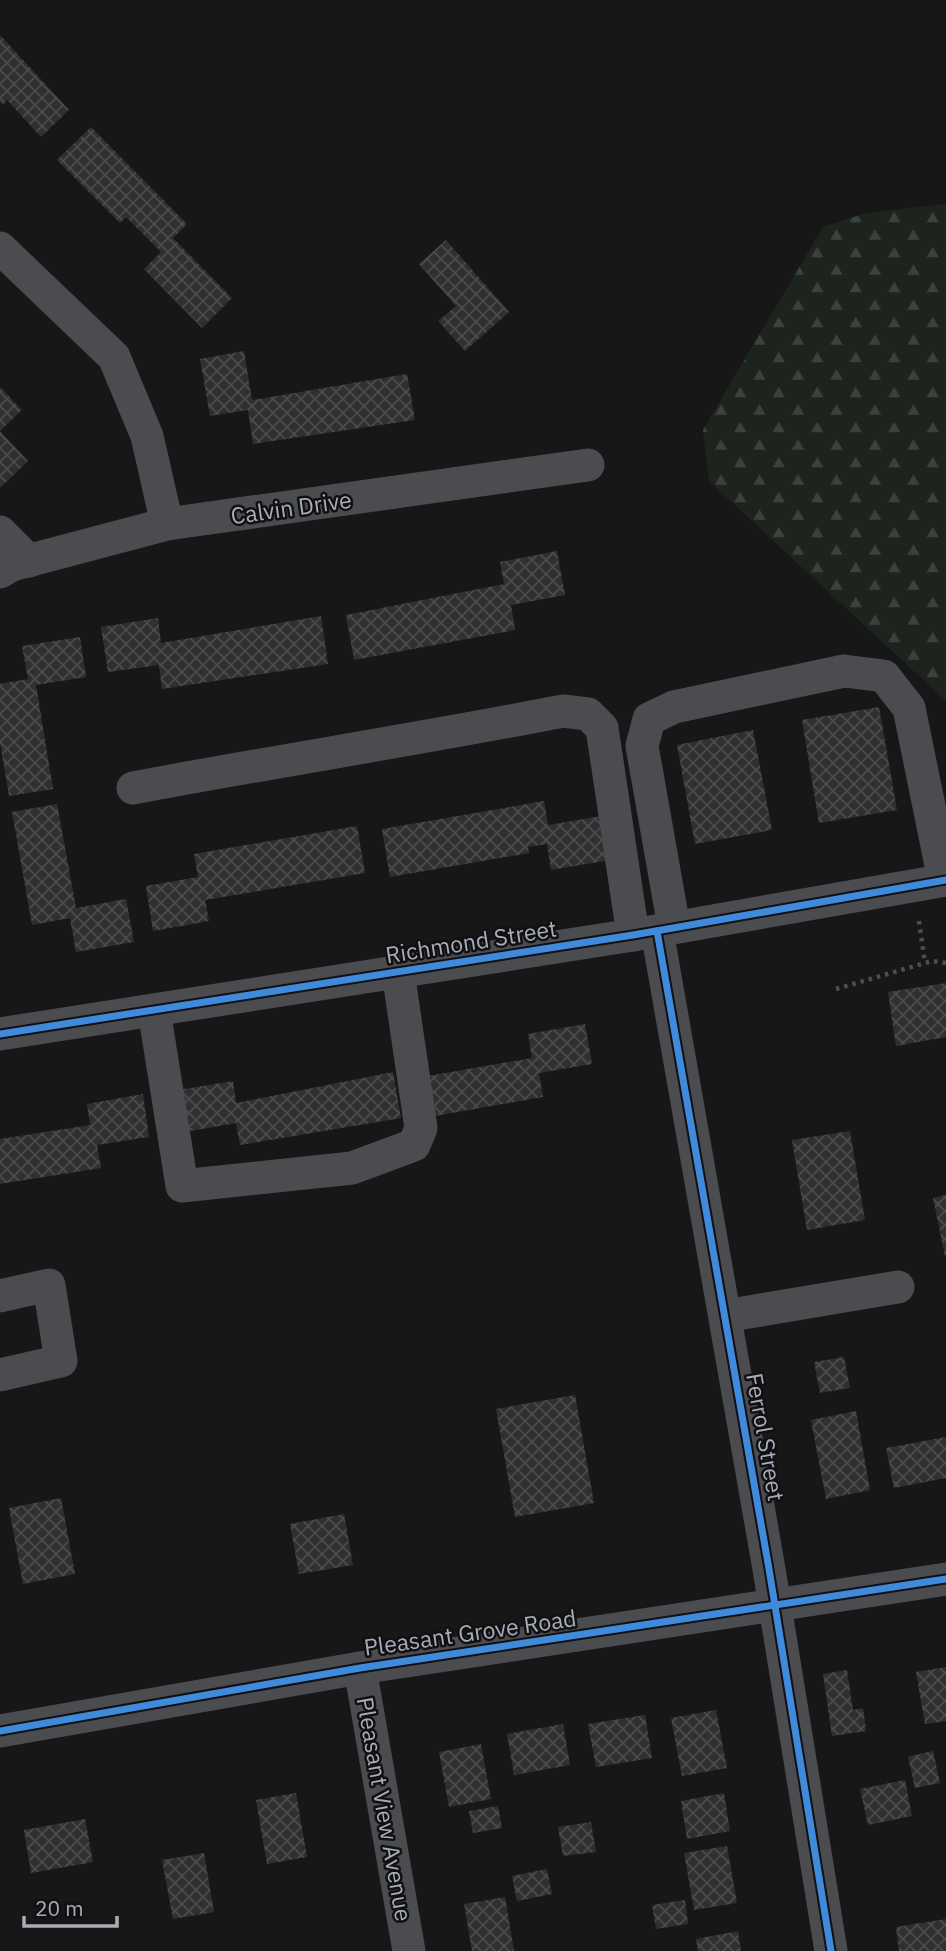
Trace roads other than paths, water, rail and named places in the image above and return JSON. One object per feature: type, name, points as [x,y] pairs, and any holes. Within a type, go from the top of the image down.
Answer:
[{"type":"street","points":[[0,248],[114,357],[147,436],[167,524]]},
{"type":"street","name":"Calvin Drive","points":[[14,566],[167,524],[588,465]]},
{"type":"street","points":[[0,531],[14,566]]},
{"type":"street","points":[[655,931],[642,746],[649,719],[674,707],[844,671],[884,676],[909,708],[945,880]]},
{"type":"street","points":[[133,788],[267,762],[410,741],[563,711],[588,714],[602,728],[655,931]]},
{"type":"street","name":"Richmond Street","points":[[0,1034],[655,931],[945,880]]},
{"type":"street","name":"Ferrol Street","points":[[655,931],[725,1316],[831,1951]]},
{"type":"street","points":[[154,1010],[182,1186],[352,1168],[414,1144],[421,1128],[398,972]]},
{"type":"street","points":[[0,1296],[49,1285],[61,1361],[0,1375]]},
{"type":"street","points":[[725,1316],[898,1287]]},
{"type":"street","name":"Pleasant Grove Road","points":[[0,1731],[360,1668],[946,1579]]},
{"type":"street","name":"Pleasant View Avenue","points":[[360,1668],[409,1951]]}]
